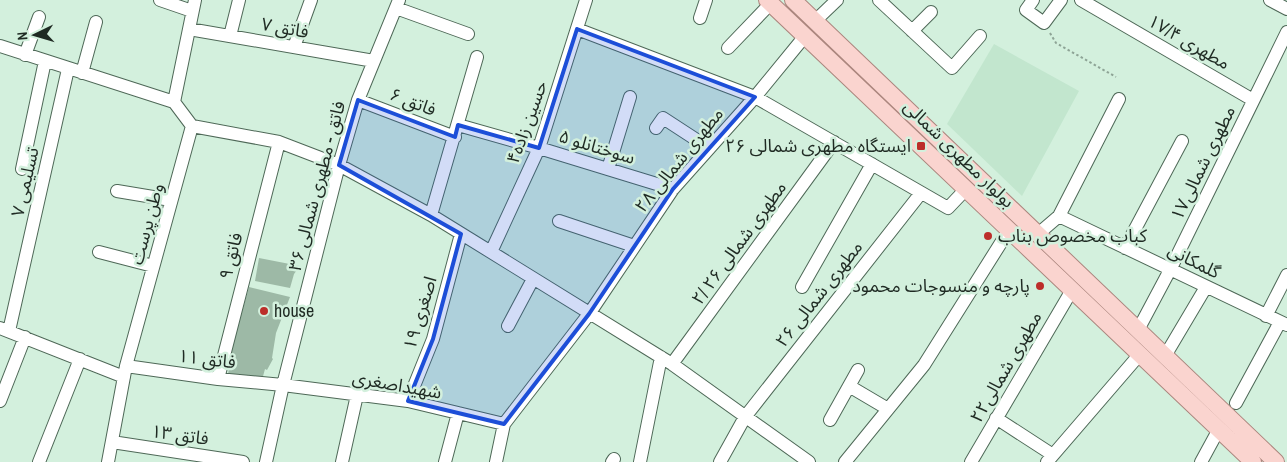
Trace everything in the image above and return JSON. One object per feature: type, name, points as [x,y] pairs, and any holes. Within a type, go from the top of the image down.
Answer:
[{"type":"main road","name":"بولوار مطهری شمالی","points":[[793,0],[1165,356],[1253,455]]},
{"type":"main road","name":"بولوار مطهری شمالی","points":[[769,2],[1218,429],[1253,455],[1276,462]]},
{"type":"street","points":[[160,0],[194,5],[174,102]]},
{"type":"street","points":[[230,36],[240,0]]},
{"type":"street","points":[[294,47],[311,0]]},
{"type":"street","name":"حسین زاده۴","points":[[490,252],[539,148],[586,0]]},
{"type":"street","points":[[700,18],[706,0]]},
{"type":"street","points":[[816,21],[837,0]]},
{"type":"street","points":[[879,0],[952,68],[980,36]]},
{"type":"street","points":[[1033,0],[1026,10],[1044,23],[1061,0]]},
{"type":"street","name":"مطهری ۱۷/۴","points":[[1081,0],[1253,100]]},
{"type":"street","points":[[1270,0],[1287,9]]},
{"type":"street","points":[[728,48],[769,2]]},
{"type":"street","points":[[397,4],[468,34]]},
{"type":"street","name":"فاتق - مطهری شمالی ۳۶","points":[[283,385],[339,165],[358,100],[397,4]]},
{"type":"street","points":[[912,31],[931,12]]},
{"type":"street","points":[[25,55],[38,17]]},
{"type":"street","points":[[82,73],[96,22]]},
{"type":"street","name":"فاتق ۷","points":[[189,29],[374,61]]},
{"type":"street","points":[[577,29],[755,97],[948,208],[966,189]]},
{"type":"street","name":"مطهری شمالی۱۷","points":[[1138,330],[1171,268],[1287,32]]},
{"type":"street","name":"مطهری شمالی ۲۸","points":[[504,424],[589,314],[673,190],[755,97],[805,36]]},
{"type":"street","points":[[0,46],[174,102],[192,126],[279,142],[339,165],[431,215],[589,314],[667,360],[809,462]]},
{"type":"street","points":[[431,215],[477,58]]},
{"type":"street","points":[[22,169],[45,61]]},
{"type":"street","name":"تسلیمی ۷","points":[[5,330],[68,69]]},
{"type":"street","points":[[608,169],[630,97]]},
{"type":"street","points":[[1038,234],[1059,216],[1119,99]]},
{"type":"street","name":"فاتق ۶","points":[[358,100],[457,131],[539,148]]},
{"type":"street","points":[[656,128],[663,118],[709,148]]},
{"type":"street","name":"وطن پرست","points":[[108,462],[125,372],[192,126]]},
{"type":"street","points":[[1125,248],[1182,141]]},
{"type":"street","name":"فاتق ۹","points":[[218,380],[279,142]]},
{"type":"street","name":"مطهری شمالی ۲۶ /۲","points":[[667,360],[834,142]]},
{"type":"street","name":"سوختانلو ۵","points":[[539,148],[673,190]]},
{"type":"street","points":[[802,287],[872,164]]},
{"type":"street","points":[[117,191],[171,200]]},
{"type":"street","name":"مطهری شمالی ۲۶","points":[[720,462],[745,417],[921,193]]},
{"type":"street","name":"گلمکانی","points":[[1059,216],[1171,268],[1284,324]]},
{"type":"street","points":[[558,221],[634,246]]},
{"type":"street","points":[[845,462],[924,365],[1009,230]]},
{"type":"street","name":"اصغری ۱۹","points":[[408,401],[433,339],[461,234]]},
{"type":"street","points":[[99,252],[153,266]]},
{"type":"street","points":[[1266,316],[1287,276]]},
{"type":"street","points":[[508,326],[532,278]]},
{"type":"street","points":[[1165,356],[1206,287]]},
{"type":"street","name":"مطهری شمالی۲۲","points":[[971,462],[1072,290]]},
{"type":"street","points":[[1236,402],[1284,324]]},
{"type":"street","name":"فاتق ۱۱","points":[[5,330],[80,359],[125,372],[283,385]]},
{"type":"street","points":[[0,401],[25,337]]},
{"type":"street","points":[[996,418],[1050,458],[1140,354]]},
{"type":"street","points":[[39,462],[80,359]]},
{"type":"street","points":[[640,462],[667,360]]},
{"type":"street","points":[[830,420],[858,370]]},
{"type":"street","points":[[258,462],[283,385]]},
{"type":"street","points":[[266,462],[283,385]]},
{"type":"street","name":"شهیداصغری","points":[[283,385],[408,401],[504,424]]},
{"type":"street","points":[[849,386],[888,409]]},
{"type":"street","points":[[342,462],[357,395]]},
{"type":"street","points":[[445,462],[458,413]]},
{"type":"street","points":[[496,462],[504,424]]},
{"type":"street","points":[[1201,462],[1218,429]]},
{"type":"street","name":"فاتق ۱۳","points":[[112,442],[243,462]]},
{"type":"path","points":[[1044,23],[1056,43],[1116,77]]},
{"type":"highlighted area","points":[[577,29],[755,97],[673,189],[589,314],[504,424],[408,401],[433,339],[461,234],[339,165],[358,100],[455,137],[458,125],[539,148]]},
{"type":"shaded area","points":[[994,44],[1079,91],[1022,196],[947,124]]},
{"type":"building","points":[[259,258],[300,266],[294,274],[290,288],[255,281]]},
{"type":"building","points":[[249,287],[290,297],[276,333],[273,359],[267,370],[265,369],[262,380],[228,375],[231,351]]},
{"type":"place","name":"ایستگاه مطهری شمالی ۲۶","points":[[921,146]]},
{"type":"place","name":"كباب مخصوص بناب","points":[[988,236]]},
{"type":"place","name":"پارچه و منسوجات محمود","points":[[1040,286]]},
{"type":"place","name":"house","points":[[264,311]]}]
